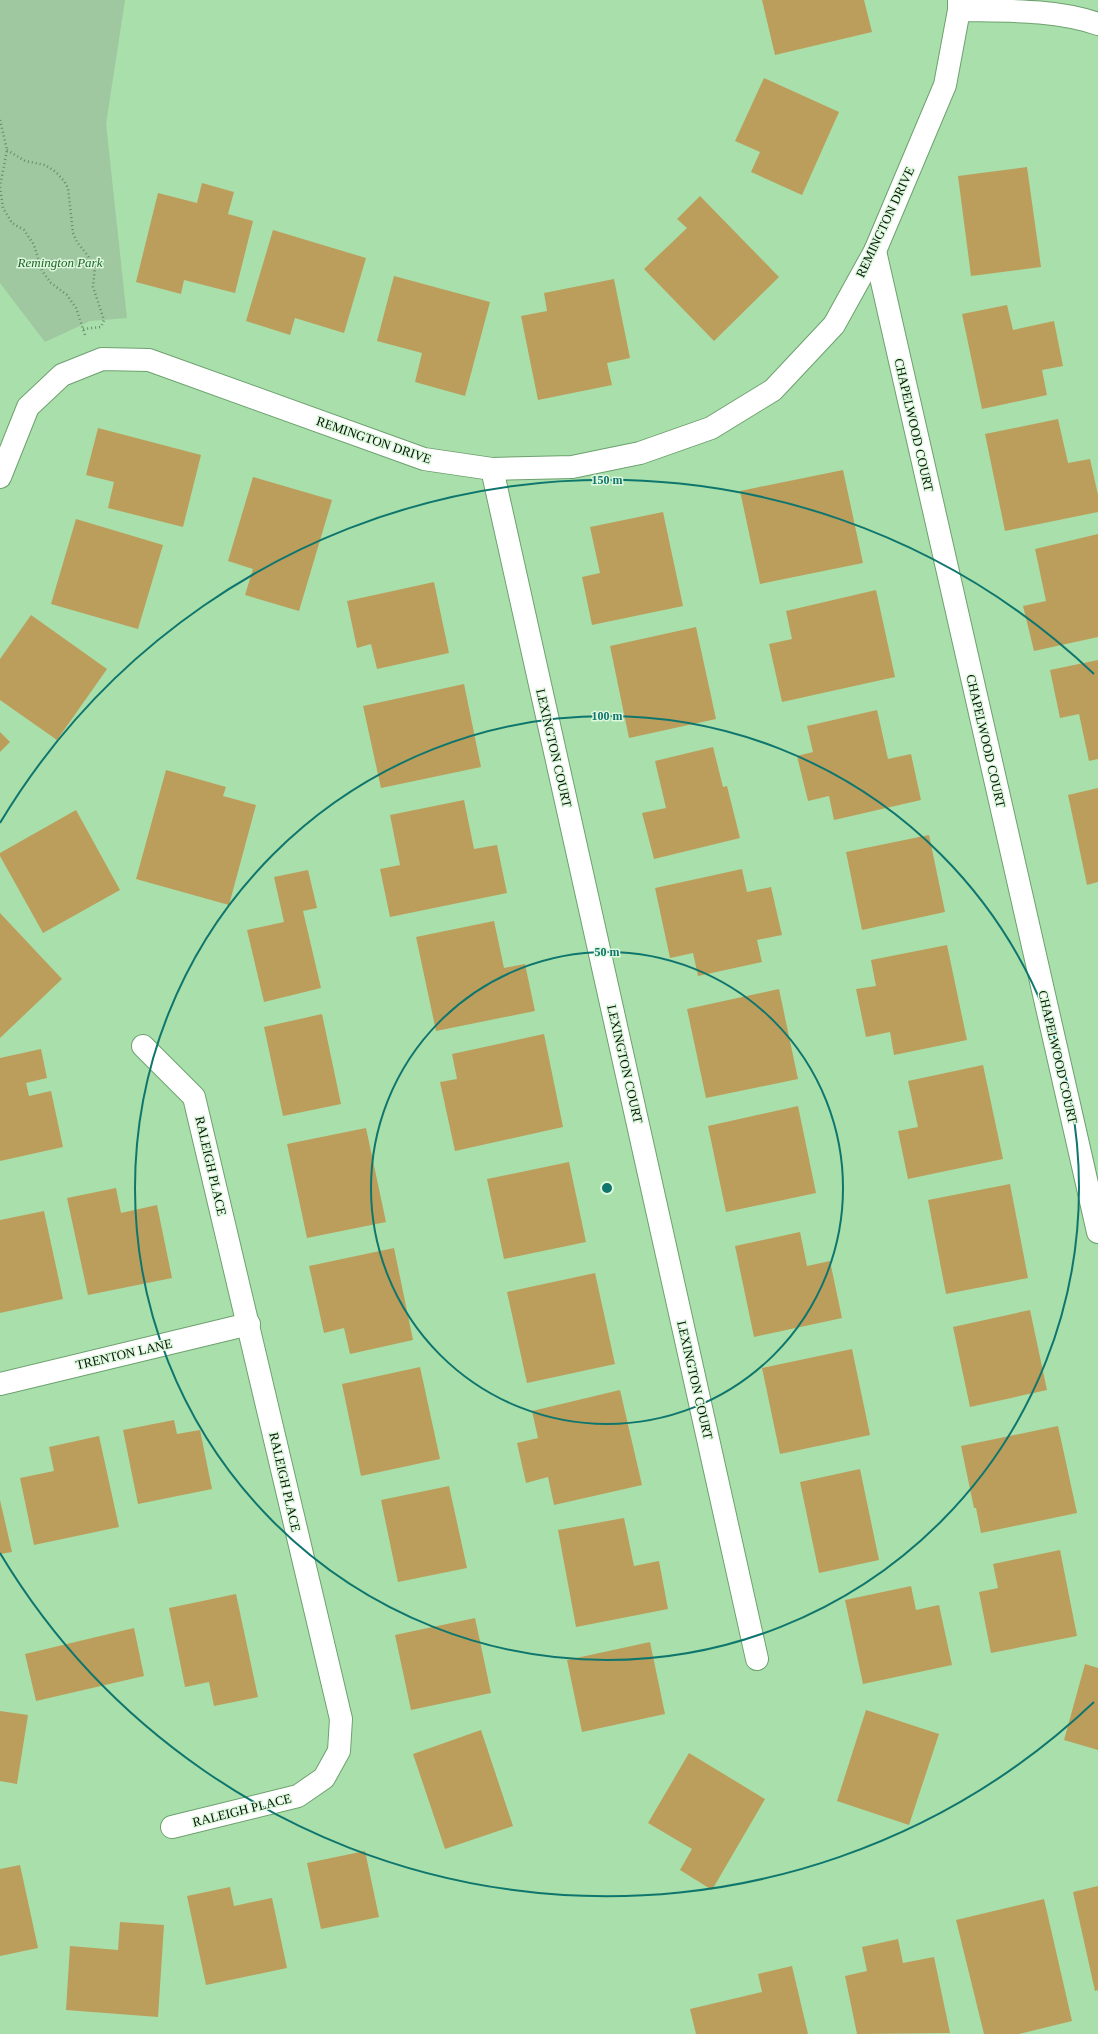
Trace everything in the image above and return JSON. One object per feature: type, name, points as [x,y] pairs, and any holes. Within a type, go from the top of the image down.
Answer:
[{"type":"street","points":[[959,5],[1032,12],[1098,24]]},
{"type":"street","name":"REMINGTON DRIVE","points":[[0,477],[28,407],[62,375],[102,359],[149,360],[424,459],[492,469],[572,467],[640,452],[711,428],[773,390],[834,325],[875,251],[945,85],[959,5]]},
{"type":"street","name":"CHAPELWOOD COURT","points":[[875,251],[1098,1232]]},
{"type":"street","name":"LEXINGTON COURT","points":[[492,469],[757,1659]]},
{"type":"street","name":"RALEIGH PLACE","points":[[142,1046],[194,1097],[249,1324],[341,1719],[339,1751],[324,1778],[298,1796],[172,1827]]},
{"type":"street","name":"TRENTON LANE","points":[[0,1384],[249,1324]]},
{"type":"path","points":[[0,120],[7,150],[0,187],[3,208],[12,223],[24,230],[34,245],[42,271],[52,283],[67,294],[76,308],[94,362]]},
{"type":"path","points":[[7,150],[25,161],[45,165],[56,172],[68,188],[73,233],[77,242],[95,268],[93,287],[104,320],[101,327],[83,329]]},
{"type":"green space","name":"Remington Park","points":[[0,0],[125,0],[106,124],[127,318],[90,321],[45,342],[0,283]]},
{"type":"building","points":[[762,0],[864,0],[872,32],[775,55]]},
{"type":"building","points":[[764,78],[839,112],[802,195],[751,172],[760,152],[735,141]]},
{"type":"building","points":[[1027,167],[1041,267],[971,276],[958,176]]},
{"type":"building","points":[[202,183],[234,192],[228,214],[253,221],[235,293],[184,280],[181,294],[136,282],[158,193],[197,203]]},
{"type":"building","points":[[700,196],[779,277],[714,341],[644,269],[687,228],[677,219]]},
{"type":"building","points":[[273,230],[366,258],[344,333],[295,318],[290,335],[246,321]]},
{"type":"building","points":[[394,276],[490,302],[465,396],[415,382],[422,353],[377,341]]},
{"type":"building","points":[[614,279],[630,358],[607,363],[612,385],[538,400],[521,316],[547,311],[544,293]]},
{"type":"building","points":[[1007,305],[1013,330],[1054,321],[1063,366],[1042,370],[1047,395],[982,409],[962,314]]},
{"type":"building","points":[[1058,419],[1068,463],[1090,459],[1098,495],[1098,512],[1005,531],[985,434]]},
{"type":"building","points":[[98,428],[201,455],[183,527],[108,508],[114,482],[86,475]]},
{"type":"building","points":[[843,470],[863,563],[760,584],[740,491]]},
{"type":"building","points":[[253,477],[332,500],[299,611],[245,595],[253,569],[228,561]]},
{"type":"building","points":[[663,512],[683,606],[592,625],[582,577],[600,573],[590,527]]},
{"type":"building","points":[[76,519],[163,545],[138,629],[51,604]]},
{"type":"building","points":[[1098,534],[1098,637],[1034,651],[1023,606],[1046,601],[1035,549]]},
{"type":"building","points":[[434,582],[449,653],[377,669],[371,644],[357,648],[347,601]]},
{"type":"building","points":[[876,590],[895,677],[782,702],[769,644],[792,639],[786,611]]},
{"type":"building","points":[[31,615],[107,669],[57,740],[0,700],[0,659]]},
{"type":"building","points":[[696,627],[716,719],[629,738],[610,646]]},
{"type":"building","points":[[1098,660],[1098,759],[1089,761],[1079,714],[1060,718],[1050,670]]},
{"type":"building","points":[[464,684],[481,767],[381,788],[363,706]]},
{"type":"building","points":[[877,710],[888,759],[911,754],[921,800],[834,820],[829,796],[808,801],[797,756],[813,752],[807,726]]},
{"type":"building","points":[[0,732],[10,742],[0,752]]},
{"type":"building","points":[[713,747],[723,787],[727,786],[740,838],[654,859],[642,813],[666,808],[655,761]]},
{"type":"building","points":[[166,770],[226,787],[223,796],[256,805],[229,905],[136,879]]},
{"type":"building","points":[[1098,788],[1098,882],[1087,885],[1068,795]]},
{"type":"building","points":[[464,800],[474,849],[497,845],[507,893],[390,917],[380,869],[400,865],[390,815]]},
{"type":"building","points":[[76,810],[120,890],[43,933],[0,856],[0,853]]},
{"type":"building","points":[[929,835],[945,912],[862,930],[846,852]]},
{"type":"building","points":[[742,869],[747,892],[771,887],[782,935],[757,940],[762,962],[698,976],[693,953],[670,958],[655,888]]},
{"type":"building","points":[[308,870],[317,908],[303,911],[321,988],[264,1002],[247,930],[284,922],[274,877]]},
{"type":"building","points":[[0,913],[62,979],[0,1038]]},
{"type":"building","points":[[494,921],[504,968],[525,964],[535,1011],[436,1031],[416,937]]},
{"type":"building","points":[[947,945],[967,1040],[894,1055],[890,1032],[866,1037],[856,989],[876,986],[871,960]]},
{"type":"building","points":[[779,989],[798,1079],[706,1098],[687,1009]]},
{"type":"building","points":[[322,1014],[341,1104],[283,1116],[264,1027]]},
{"type":"building","points":[[544,1034],[563,1127],[455,1151],[440,1082],[457,1079],[452,1054]]},
{"type":"building","points":[[41,1049],[47,1078],[26,1083],[29,1096],[51,1091],[63,1147],[0,1161],[0,1058]]},
{"type":"building","points":[[983,1065],[1003,1159],[908,1179],[898,1131],[918,1127],[908,1081]]},
{"type":"building","points":[[798,1106],[816,1193],[726,1212],[708,1126]]},
{"type":"building","points":[[366,1128],[386,1222],[307,1238],[287,1144]]},
{"type":"building","points":[[569,1162],[586,1242],[504,1259],[487,1179]]},
{"type":"building","points":[[1010,1184],[1028,1278],[946,1294],[928,1200]]},
{"type":"building","points":[[116,1188],[121,1213],[157,1205],[172,1278],[88,1295],[67,1198]]},
{"type":"building","points":[[44,1211],[63,1299],[0,1313],[0,1220]]},
{"type":"building","points":[[800,1232],[807,1266],[830,1261],[842,1318],[754,1337],[735,1246]]},
{"type":"building","points":[[394,1248],[413,1340],[350,1354],[344,1328],[324,1333],[309,1266]]},
{"type":"building","points":[[595,1273],[615,1364],[527,1383],[507,1292]]},
{"type":"building","points":[[1030,1310],[1047,1390],[970,1407],[953,1327]]},
{"type":"building","points":[[852,1349],[870,1435],[780,1454],[762,1368]]},
{"type":"building","points":[[420,1367],[440,1459],[361,1476],[342,1384]]},
{"type":"building","points":[[620,1390],[642,1485],[554,1505],[548,1477],[526,1483],[517,1443],[538,1438],[532,1411]]},
{"type":"building","points":[[174,1420],[177,1434],[200,1430],[212,1489],[138,1504],[123,1430]]},
{"type":"building","points":[[1058,1426],[1077,1513],[981,1533],[976,1508],[974,1508],[961,1446]]},
{"type":"building","points":[[99,1436],[119,1527],[34,1545],[20,1478],[54,1471],[49,1447]]},
{"type":"building","points":[[860,1469],[879,1560],[819,1573],[800,1482]]},
{"type":"building","points":[[449,1486],[467,1568],[398,1582],[381,1500]]},
{"type":"building","points":[[0,1500],[12,1552],[0,1554]]},
{"type":"building","points":[[624,1518],[634,1566],[659,1561],[668,1609],[576,1627],[558,1530]]},
{"type":"building","points":[[1060,1550],[1077,1636],[991,1653],[979,1592],[998,1588],[993,1564]]},
{"type":"building","points":[[911,1586],[916,1610],[939,1605],[952,1665],[863,1684],[845,1600]]},
{"type":"building","points":[[236,1594],[258,1697],[214,1706],[209,1682],[185,1687],[169,1608]]},
{"type":"building","points":[[475,1618],[491,1693],[411,1710],[395,1635]]},
{"type":"building","points":[[134,1628],[144,1676],[36,1701],[25,1654]]},
{"type":"building","points":[[650,1642],[665,1714],[582,1732],[567,1660]]},
{"type":"building","points":[[1085,1664],[1098,1668],[1098,1750],[1064,1740]]},
{"type":"building","points":[[866,1710],[939,1734],[909,1825],[837,1801]]},
{"type":"building","points":[[0,1711],[28,1715],[17,1784],[0,1781]]},
{"type":"building","points":[[481,1730],[513,1826],[445,1849],[413,1754]]},
{"type":"building","points":[[689,1753],[765,1799],[712,1890],[680,1870],[692,1849],[648,1823]]},
{"type":"building","points":[[365,1851],[379,1917],[321,1929],[307,1863]]},
{"type":"building","points":[[20,1865],[38,1948],[0,1956],[0,1869]]},
{"type":"building","points":[[1098,1886],[1098,1990],[1095,1991],[1073,1892]]},
{"type":"building","points":[[230,1887],[234,1906],[272,1898],[287,1968],[206,1985],[187,1896]]},
{"type":"building","points":[[1044,1899],[1072,2021],[1019,2034],[984,2034],[956,1920]]},
{"type":"building","points":[[120,1922],[164,1925],[158,2017],[66,2010],[70,1946],[118,1950]]},
{"type":"building","points":[[898,1939],[903,1963],[934,1957],[950,2033],[857,2034],[845,1976],[867,1971],[862,1947]]},
{"type":"building","points":[[792,1966],[808,2034],[696,2034],[690,2009],[762,1992],[758,1974]]}]
